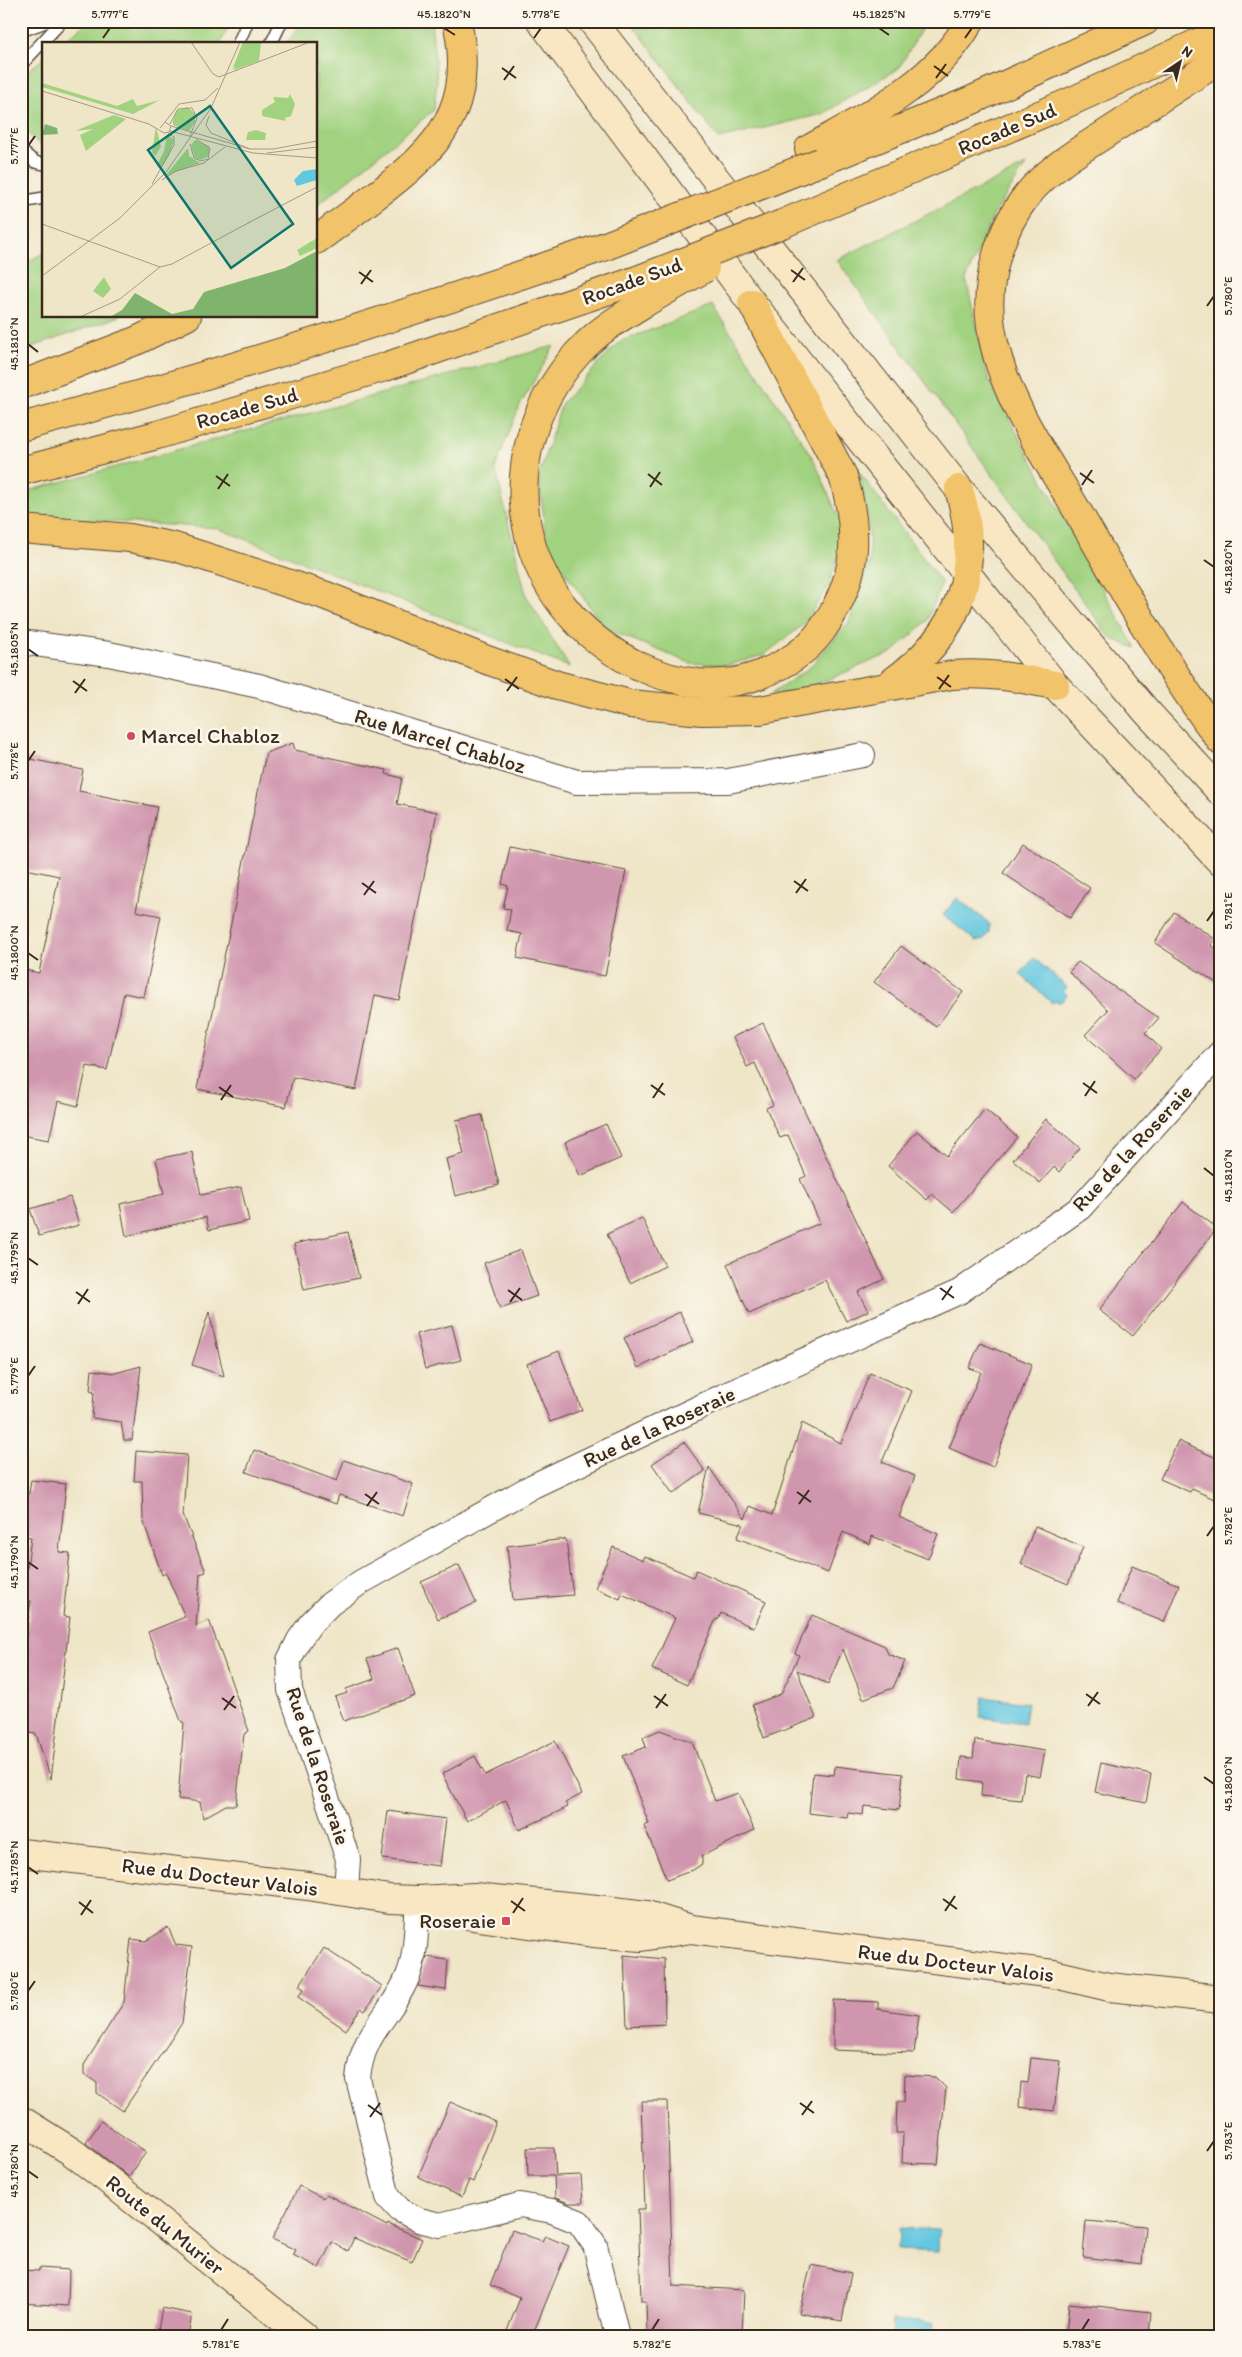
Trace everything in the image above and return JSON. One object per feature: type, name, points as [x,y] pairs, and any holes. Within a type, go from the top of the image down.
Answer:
[{"type":"highway","points":[[318,239],[392,184],[417,163],[435,144],[456,103],[462,77],[463,59],[457,21]]},
{"type":"highway","points":[[814,155],[912,85],[936,65],[955,44],[970,21]]},
{"type":"highway","name":"Rocade Sud","points":[[21,427],[145,394],[312,344],[603,247],[699,210],[814,155],[970,101],[1145,21]]},
{"type":"highway","name":"Rocade Sud","points":[[21,471],[157,435],[639,292],[782,224],[1070,102],[1221,32]]},
{"type":"highway","points":[[1221,59],[1087,146],[1043,178],[1028,194],[1005,232],[992,278],[990,302],[991,326],[999,364],[1020,413],[1150,636],[1193,704],[1221,741]]},
{"type":"highway","points":[[639,292],[614,321],[577,353],[552,388],[542,406],[528,444],[524,468],[525,519],[536,562],[547,584],[560,604],[590,637],[608,650],[649,671],[674,679],[715,684],[748,680],[770,671],[806,648],[824,627],[843,596],[854,554],[851,503],[843,476],[752,302]]},
{"type":"highway","points":[[21,385],[138,340],[183,318]]},
{"type":"highway","points":[[885,687],[915,666],[935,645],[950,623],[967,574],[966,512],[959,488]]},
{"type":"highway","points":[[21,529],[130,538],[175,547],[324,595],[487,660],[557,685],[630,704],[702,711],[760,710],[952,675],[988,673],[1055,685]]},
{"type":"main road","points":[[541,21],[752,302],[1055,685],[1221,862]]},
{"type":"main road","points":[[592,21],[959,488],[1147,712],[1221,792]]},
{"type":"main road","name":"Rue du Docteur Valois","points":[[21,1853],[418,1900],[472,1916],[593,1932],[641,1937],[691,1929],[1054,1974],[1109,1987],[1221,1999]]},
{"type":"main road","name":"Route du Murier","points":[[21,2120],[72,2152],[110,2181],[304,2336]]},
{"type":"street","name":"Rue Marcel Chabloz","points":[[21,642],[108,654],[259,686],[577,782],[728,781],[863,755]]},
{"type":"street","name":"Rue de la Roseraie","points":[[346,1892],[348,1859],[290,1690],[289,1660],[311,1623],[330,1604],[362,1582],[533,1486],[721,1397],[958,1292],[1080,1208],[1213,1064]]},
{"type":"street","points":[[418,1900],[408,1974],[365,2044],[360,2060],[358,2078],[388,2197],[400,2210],[419,2220],[440,2225],[520,2205],[552,2211],[579,2222],[595,2245],[617,2336]]},
{"type":"lane","points":[[21,31],[48,21]]},
{"type":"lane","points":[[42,42],[62,21]]},
{"type":"lane","points":[[239,42],[248,21]]},
{"type":"lane","points":[[273,42],[282,21]]},
{"type":"lane","points":[[21,65],[42,42]]},
{"type":"lane","points":[[21,152],[35,162],[42,164]]},
{"type":"lane","points":[[21,202],[42,198]]},
{"type":"green space","points":[[88,21],[231,21],[221,42],[63,42]]},
{"type":"green space","points":[[304,21],[431,21],[437,80],[434,110],[318,204],[318,42],[287,42]]},
{"type":"green space","points":[[630,21],[926,21],[899,68],[822,114],[719,139]]},
{"type":"green space","points":[[42,60],[42,146],[25,131],[21,119],[21,86],[26,72]]},
{"type":"green space","points":[[1026,165],[995,212],[966,279],[989,382],[1135,648],[1110,638],[837,260]]},
{"type":"green space","points":[[42,254],[42,318],[114,318],[21,351],[21,265]]},
{"type":"green space","points":[[713,306],[814,460],[841,523],[838,556],[828,587],[804,624],[764,655],[728,665],[690,663],[606,629],[547,548],[539,475],[562,403],[619,342]]},
{"type":"green space","points":[[554,346],[519,407],[495,468],[526,595],[569,667],[217,528],[21,516],[21,493]]},
{"type":"green space","points":[[859,472],[942,583],[927,621],[893,652],[799,692],[771,694],[809,668],[849,622],[870,560],[868,517]]},
{"type":"water","points":[[957,898],[989,923],[989,932],[984,939],[976,941],[943,915]]},
{"type":"water","points":[[1034,958],[1067,987],[1064,991],[1067,995],[1061,1002],[1055,1001],[1052,1003],[1020,974]]},
{"type":"water","points":[[983,1697],[1027,1703],[1024,1723],[980,1717]]},
{"type":"water","points":[[899,2228],[939,2230],[938,2252],[898,2250]]},
{"type":"water","points":[[893,2320],[934,2323],[933,2336],[892,2336]]},
{"type":"building","points":[[293,743],[295,750],[387,770],[386,774],[402,778],[397,804],[437,812],[399,1000],[375,995],[356,1090],[293,1077],[286,1107],[197,1089],[266,753]]},
{"type":"building","points":[[21,757],[83,770],[79,791],[157,807],[136,911],[161,916],[144,997],[124,993],[107,1070],[87,1066],[78,1106],[58,1101],[49,1140],[21,1135],[21,969],[39,973],[59,876],[21,868]]},
{"type":"building","points":[[1023,843],[1090,888],[1070,918],[1003,873]]},
{"type":"building","points":[[510,847],[626,871],[605,976],[517,958],[522,934],[507,931],[511,909],[503,908],[508,886],[502,884]]},
{"type":"building","points":[[1174,912],[1215,939],[1211,945],[1221,952],[1221,986],[1155,943]]},
{"type":"building","points":[[901,946],[963,992],[936,1027],[874,982]]},
{"type":"building","points":[[1078,962],[1159,1018],[1145,1033],[1161,1049],[1134,1079],[1085,1035],[1108,1010],[1069,972]]},
{"type":"building","points":[[763,1023],[884,1279],[858,1292],[868,1311],[846,1321],[825,1280],[749,1314],[727,1264],[820,1223],[800,1179],[806,1176],[788,1135],[780,1138],[766,1108],[773,1105],[755,1063],[747,1067],[733,1037]]},
{"type":"building","points":[[985,1109],[1017,1137],[953,1212],[932,1194],[927,1200],[888,1166],[917,1131],[947,1156]]},
{"type":"building","points":[[482,1115],[499,1185],[455,1196],[446,1159],[464,1154],[456,1120]]},
{"type":"building","points":[[1046,1119],[1080,1148],[1059,1172],[1054,1167],[1040,1183],[1013,1160]]},
{"type":"building","points":[[606,1124],[621,1158],[580,1176],[565,1142]]},
{"type":"building","points":[[192,1152],[201,1195],[241,1187],[249,1221],[209,1230],[206,1217],[126,1236],[120,1204],[164,1194],[156,1159]]},
{"type":"building","points":[[70,1197],[79,1225],[39,1236],[30,1209]]},
{"type":"building","points":[[1183,1202],[1217,1228],[1133,1336],[1099,1310]]},
{"type":"building","points":[[642,1218],[665,1266],[630,1283],[607,1234]]},
{"type":"building","points":[[348,1232],[359,1278],[304,1290],[294,1244]]},
{"type":"building","points":[[521,1250],[537,1296],[500,1309],[484,1263]]},
{"type":"building","points":[[209,1312],[224,1376],[192,1365]]},
{"type":"building","points":[[680,1312],[693,1342],[638,1368],[624,1338]]},
{"type":"building","points":[[452,1325],[461,1360],[425,1369],[416,1334]]},
{"type":"building","points":[[980,1343],[1032,1364],[993,1467],[949,1448],[981,1372],[969,1368]]},
{"type":"building","points":[[559,1351],[582,1410],[550,1422],[527,1364]]},
{"type":"building","points":[[141,1366],[132,1440],[124,1440],[121,1422],[92,1418],[94,1392],[90,1391],[92,1370],[115,1373]]},
{"type":"building","points":[[870,1373],[912,1391],[882,1462],[915,1476],[899,1517],[938,1534],[928,1559],[872,1536],[870,1544],[843,1532],[828,1573],[737,1538],[743,1524],[698,1513],[709,1467],[745,1519],[750,1506],[772,1515],[802,1423],[841,1443]]},
{"type":"building","points":[[1178,1441],[1221,1460],[1221,1502],[1192,1489],[1190,1492],[1160,1479]]},
{"type":"building","points":[[684,1442],[705,1471],[673,1494],[652,1464]]},
{"type":"building","points":[[254,1450],[337,1481],[344,1460],[413,1484],[403,1516],[339,1495],[336,1504],[246,1472]]},
{"type":"building","points":[[136,1451],[187,1455],[183,1515],[206,1572],[200,1574],[196,1626],[209,1620],[249,1731],[244,1734],[236,1805],[226,1805],[203,1818],[200,1802],[178,1799],[184,1723],[181,1721],[148,1632],[185,1617],[166,1573],[162,1575],[143,1520],[142,1481],[134,1481]]},
{"type":"building","points":[[31,1480],[66,1484],[59,1552],[70,1553],[63,1616],[70,1617],[51,1779],[36,1734],[21,1732],[21,1674],[31,1601],[23,1600],[31,1537],[21,1536],[21,1492],[29,1493]]},
{"type":"building","points":[[1035,1526],[1083,1547],[1068,1584],[1021,1564]]},
{"type":"building","points":[[566,1539],[573,1595],[513,1600],[507,1546]]},
{"type":"building","points":[[613,1547],[643,1560],[645,1556],[693,1577],[696,1570],[766,1601],[754,1628],[721,1613],[718,1620],[716,1619],[687,1685],[652,1669],[675,1618],[622,1594],[620,1599],[595,1588]]},
{"type":"building","points":[[459,1565],[476,1603],[438,1619],[421,1582]]},
{"type":"building","points":[[1132,1566],[1179,1585],[1164,1622],[1117,1603]]},
{"type":"building","points":[[812,1615],[885,1646],[888,1654],[905,1661],[893,1688],[863,1699],[843,1649],[828,1684],[797,1670],[816,1718],[764,1738],[752,1705],[781,1694],[799,1655],[795,1653]]},
{"type":"building","points":[[398,1648],[415,1696],[344,1721],[335,1697],[347,1693],[346,1689],[374,1679],[367,1659]]},
{"type":"building","points":[[660,1730],[692,1742],[715,1801],[738,1793],[754,1830],[702,1856],[702,1864],[693,1870],[667,1880],[644,1826],[649,1824],[623,1756],[646,1747],[643,1737]]},
{"type":"building","points":[[975,1740],[1045,1751],[1040,1777],[1025,1774],[1021,1800],[981,1796],[982,1782],[959,1779],[961,1757],[973,1758]]},
{"type":"building","points":[[555,1741],[582,1794],[565,1803],[568,1807],[519,1830],[506,1800],[467,1821],[442,1774],[475,1756],[485,1775]]},
{"type":"building","points":[[1101,1763],[1151,1774],[1146,1803],[1095,1792]]},
{"type":"building","points":[[835,1766],[903,1774],[899,1810],[864,1806],[863,1815],[848,1813],[847,1818],[809,1813],[813,1773],[834,1775]]},
{"type":"building","points":[[388,1811],[446,1819],[440,1866],[382,1859]]},
{"type":"building","points":[[168,1927],[176,1945],[192,1947],[182,2023],[123,2111],[97,2093],[97,2083],[84,2074],[84,2065],[124,2002],[131,1939],[146,1941]]},
{"type":"building","points":[[324,1948],[382,1986],[365,2011],[361,2008],[346,2030],[298,1997],[304,1989],[299,1986]]},
{"type":"building","points":[[624,1955],[664,1959],[665,2024],[627,2026]]},
{"type":"building","points":[[427,1957],[448,1960],[446,1990],[418,1986]]},
{"type":"building","points":[[833,2000],[878,2002],[878,2009],[919,2015],[914,2053],[833,2050]]},
{"type":"building","points":[[1031,2058],[1060,2061],[1054,2111],[1019,2107],[1021,2082],[1028,2083]]},
{"type":"building","points":[[905,2075],[935,2077],[946,2088],[938,2164],[902,2163],[903,2133],[896,2133],[897,2102],[904,2102]]},
{"type":"building","points":[[641,2101],[667,2101],[673,2286],[744,2290],[742,2336],[647,2336],[646,2301],[641,2301],[638,2209],[645,2209]]},
{"type":"building","points":[[450,2102],[496,2122],[473,2182],[469,2180],[462,2197],[418,2177]]},
{"type":"building","points":[[101,2121],[146,2152],[129,2177],[86,2143]]},
{"type":"building","points":[[527,2148],[554,2148],[556,2176],[581,2175],[583,2203],[569,2203],[555,2198],[554,2176],[528,2176]]},
{"type":"building","points":[[299,2186],[323,2198],[326,2194],[387,2226],[388,2224],[422,2239],[412,2262],[354,2238],[348,2251],[332,2242],[319,2268],[293,2255],[296,2250],[272,2239]]},
{"type":"building","points":[[1086,2221],[1145,2226],[1142,2264],[1083,2257]]},
{"type":"building","points":[[512,2230],[542,2241],[545,2236],[569,2246],[532,2336],[505,2336],[520,2298],[490,2285]]},
{"type":"building","points":[[811,2265],[851,2273],[842,2321],[799,2313]]},
{"type":"building","points":[[39,2268],[69,2270],[68,2306],[21,2303],[21,2270],[39,2271]]},
{"type":"building","points":[[1069,2303],[1151,2312],[1149,2336],[1066,2336]]},
{"type":"building","points":[[162,2308],[192,2314],[188,2336],[157,2336]]},
{"type":"place","name":"Marcel Chabloz","points":[[131,736]]},
{"type":"place","name":"Roseraie","points":[[506,1921]]}]
